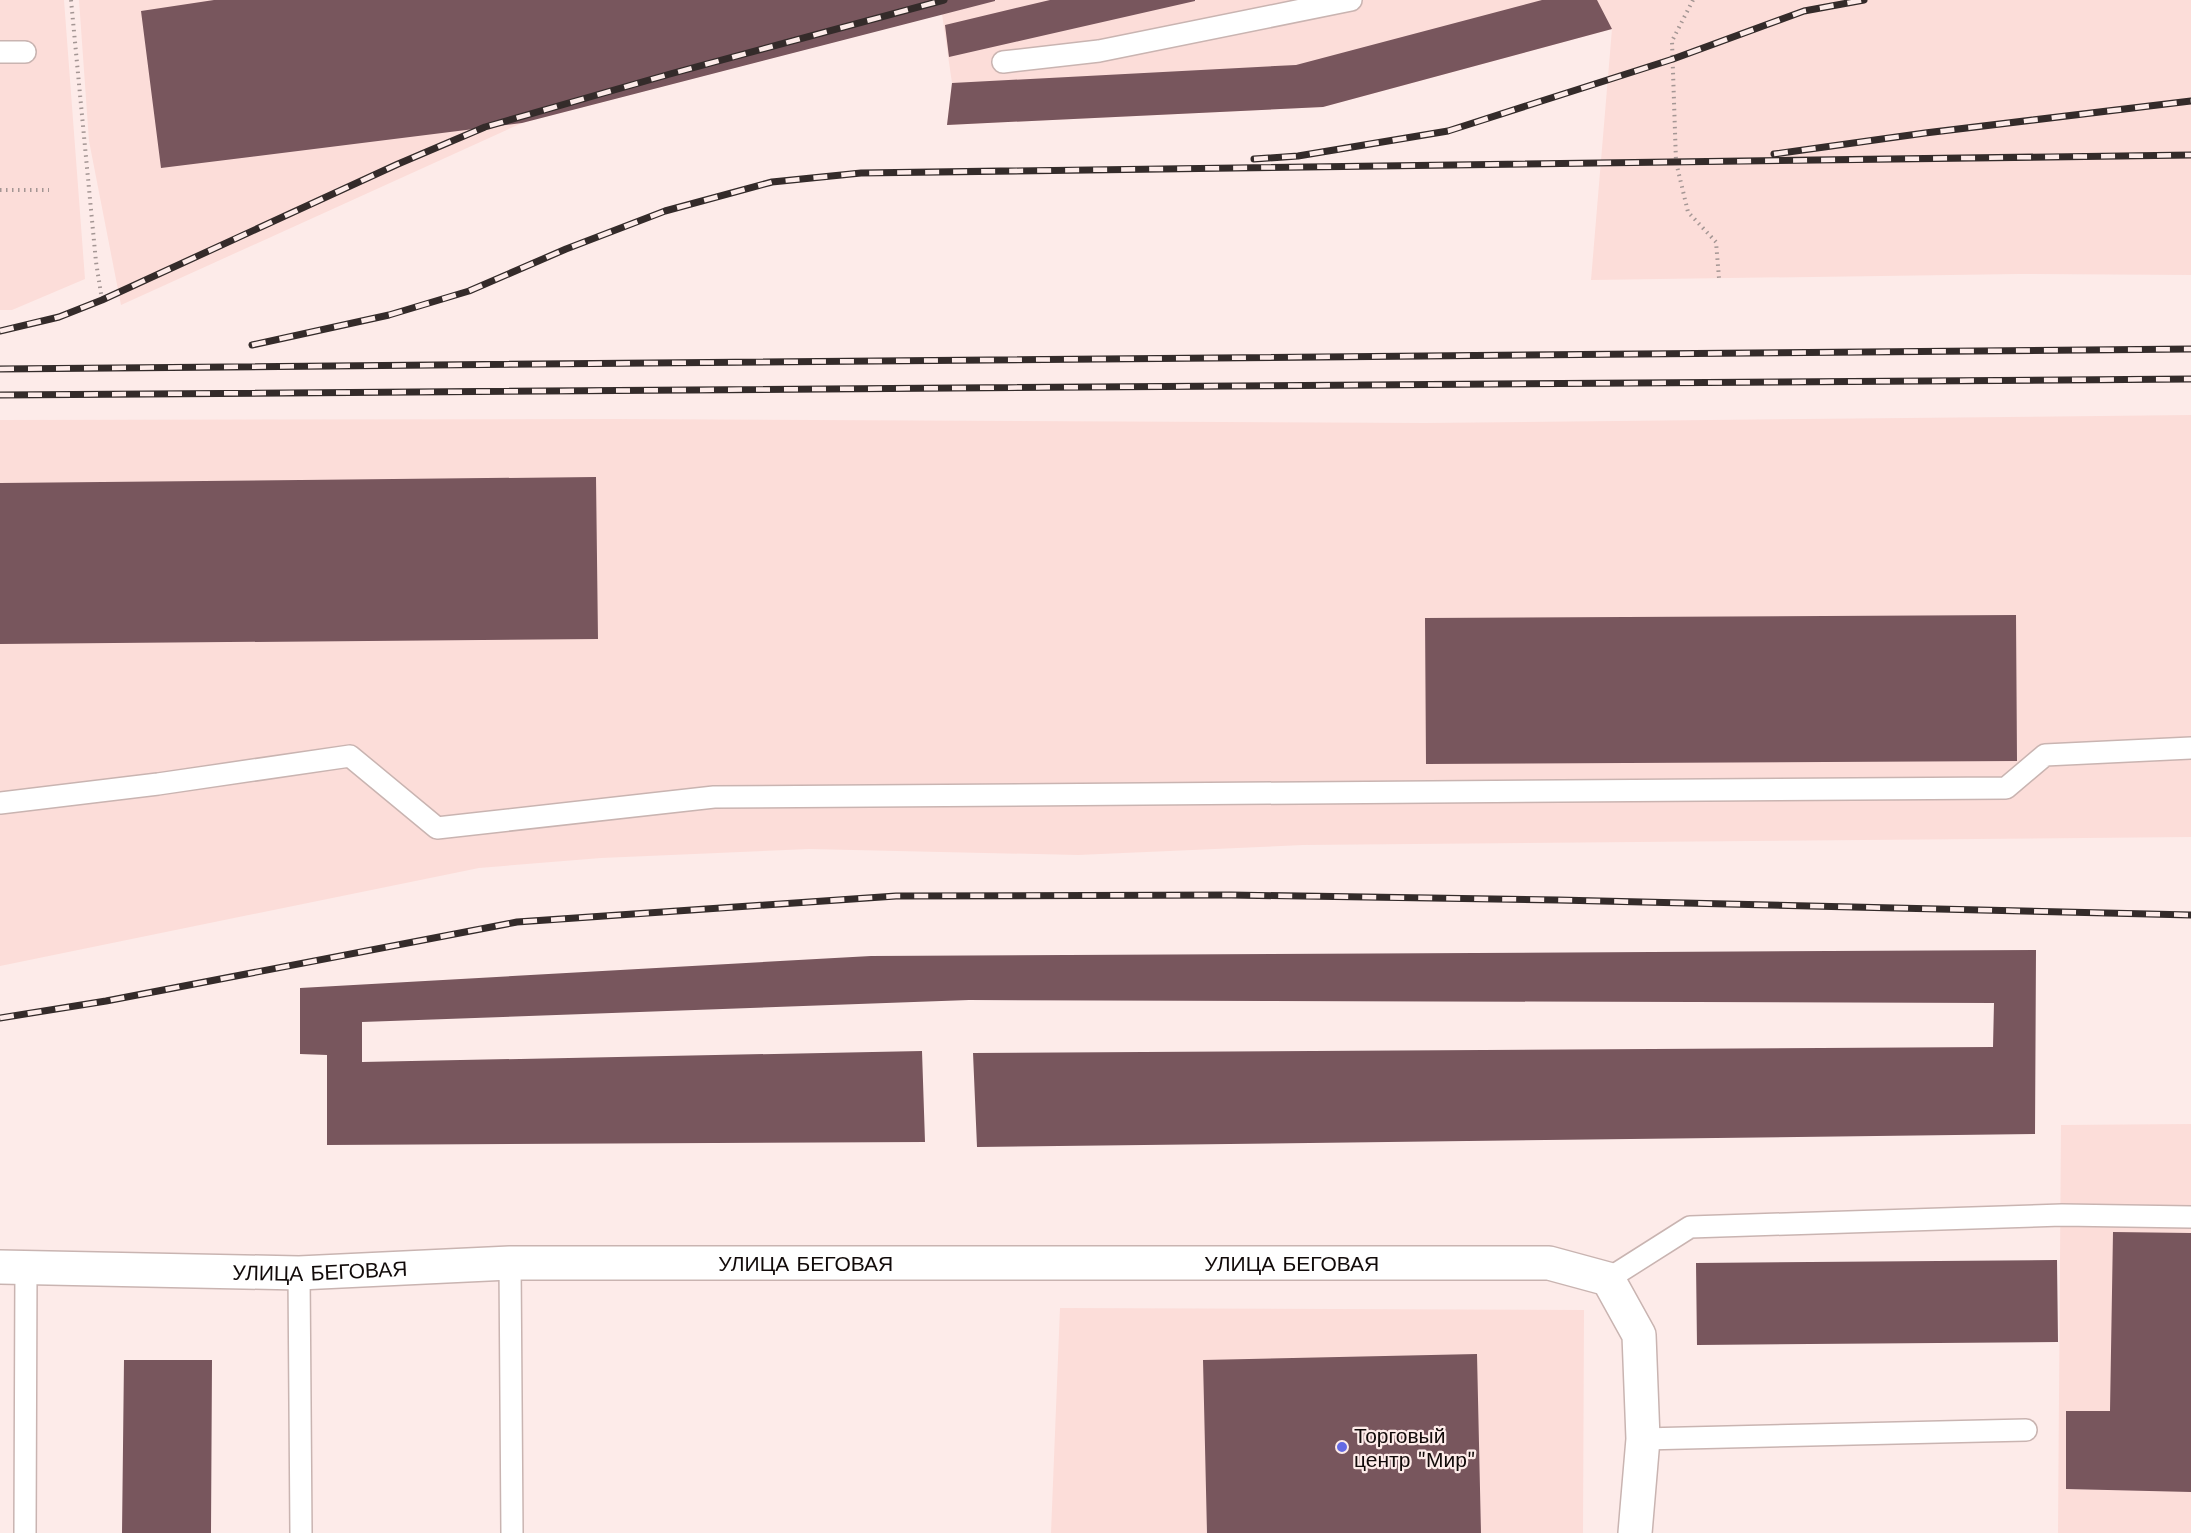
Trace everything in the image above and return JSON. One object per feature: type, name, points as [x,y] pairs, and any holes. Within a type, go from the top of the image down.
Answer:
[{"type":"street","name":"УЛИЦА БЕГОВАЯ","points":[[13,1267],[299,1273],[510,1263],[1549,1263],[1608,1280]]},
{"type":"street","points":[[1608,1280],[1639,1335],[1643,1439],[1635,1533]]},
{"type":"lane","points":[[1003,62],[1099,51],[1351,0]]},
{"type":"lane","points":[[0,52],[25,52]]},
{"type":"lane","points":[[0,803],[158,784],[350,756],[437,828],[714,797],[2006,788],[2046,755],[2191,748]]},
{"type":"lane","points":[[1608,1280],[1690,1227],[2062,1215],[2191,1217]]},
{"type":"lane","points":[[510,1263],[512,1533]]},
{"type":"lane","points":[[13,1267],[25,1533]]},
{"type":"lane","points":[[299,1273],[301,1533]]},
{"type":"lane","points":[[1643,1439],[2026,1430]]},
{"type":"path","points":[[71,0],[94,251],[102,300]]},
{"type":"path","points":[[1693,0],[1672,41],[1676,162],[1688,212],[1716,242],[1719,278]]},
{"type":"path","points":[[0,190],[49,190]]},
{"type":"shaded area","points":[[0,0],[64,0],[85,279],[12,310],[0,310]]},
{"type":"shaded area","points":[[79,0],[2191,0],[2191,275],[2019,274],[1591,280],[1612,29],[1323,107],[947,125],[952,83],[942,14],[522,123],[121,305],[89,141]]},
{"type":"shaded area","points":[[2191,415],[2191,837],[1303,845],[1078,855],[809,849],[601,858],[479,868],[0,966],[0,420],[615,419],[1425,423]]},
{"type":"shaded area","points":[[2191,1124],[2191,1533],[2058,1533],[2061,1125]]},
{"type":"shaded area","points":[[1060,1308],[1584,1310],[1583,1533],[1051,1533]]},
{"type":"building","points":[[214,0],[995,1],[522,123],[161,168],[141,11]]},
{"type":"building","points":[[1050,0],[1195,1],[949,57],[945,25]]},
{"type":"building","points":[[1542,0],[1597,0],[1612,29],[1323,107],[947,125],[952,83],[1296,65]]},
{"type":"building","points":[[596,477],[598,639],[0,644],[0,483]]},
{"type":"building","points":[[2016,615],[2017,761],[1426,764],[1425,618]]},
{"type":"building","points":[[2036,950],[2035,1134],[977,1147],[973,1053],[1993,1047],[1994,1003],[969,1000],[362,1022],[362,1062],[922,1051],[925,1142],[327,1145],[327,1055],[300,1054],[300,988],[871,956]]},
{"type":"building","points":[[2113,1232],[2191,1233],[2191,1492],[2066,1489],[2066,1411],[2110,1411]]},
{"type":"building","points":[[2057,1260],[2058,1342],[1697,1345],[1696,1263]]},
{"type":"building","name":"Торговый центр \"Мир\"","points":[[1477,1354],[1481,1533],[1207,1533],[1203,1360]]},
{"type":"building","points":[[124,1360],[212,1360],[211,1533],[122,1533]]},
{"type":"railway","points":[[0,331],[59,317],[102,300],[398,164],[485,127],[944,0]]},
{"type":"railway","points":[[1254,159],[1298,156],[1448,131],[1673,59],[1804,11],[1864,0]]},
{"type":"railway","points":[[1774,154],[2191,101]]},
{"type":"railway","points":[[252,345],[389,315],[469,291],[566,249],[665,211],[772,182],[861,173],[2191,155]]},
{"type":"railway","points":[[0,369],[2191,349]]},
{"type":"railway","points":[[0,395],[2191,379]]},
{"type":"railway","points":[[0,1018],[106,1001],[517,922],[896,896],[1231,895],[1558,900],[2191,915]]},
{"type":"place","name":"Торговый центр \"Мир\"","points":[[1342,1447]]}]
